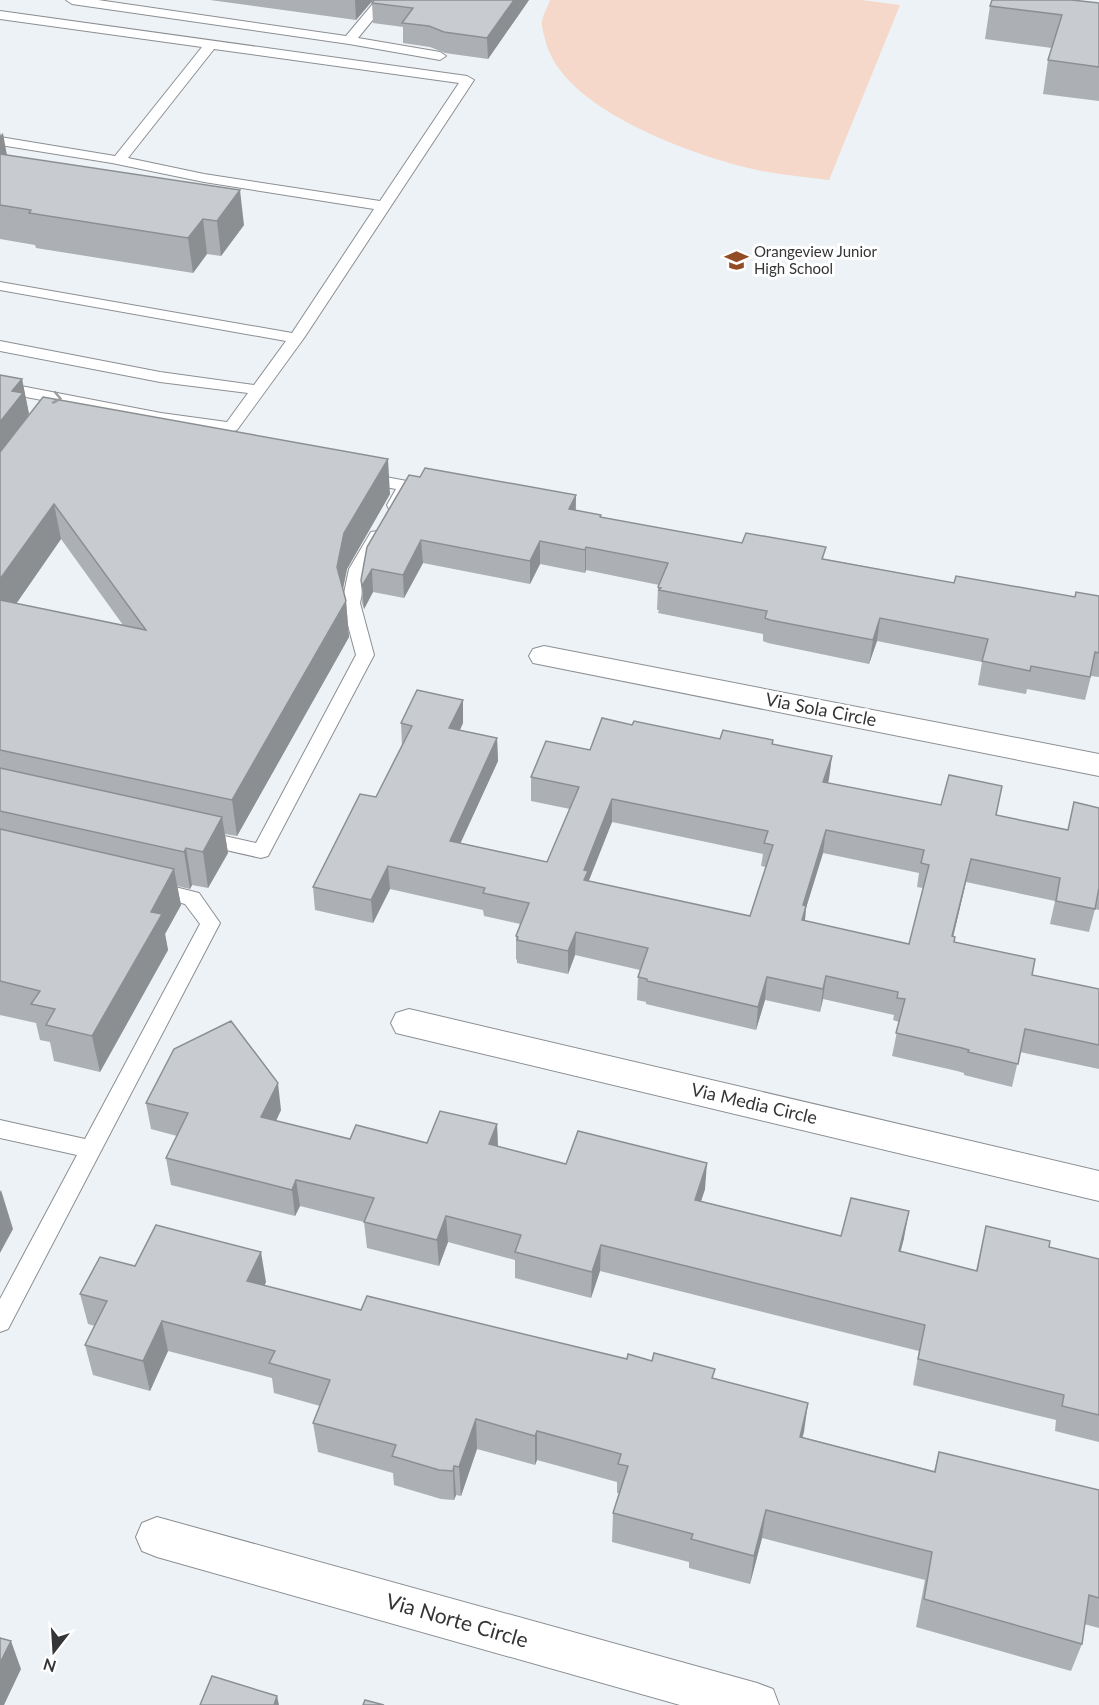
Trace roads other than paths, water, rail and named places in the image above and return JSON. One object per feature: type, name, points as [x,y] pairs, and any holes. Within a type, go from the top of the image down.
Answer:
[{"type":"street","name":"Via Sola Circle","points":[[544,656],[1099,765]]},
{"type":"street","name":"Via Media Circle","points":[[409,1023],[1099,1186]]},
{"type":"street","name":"Via Norte Circle","points":[[157,1537],[757,1705]]},
{"type":"lane","points":[[72,0],[93,1],[440,56]]},
{"type":"lane","points":[[349,40],[383,0]]},
{"type":"lane","points":[[0,15],[467,80],[296,338],[231,427],[161,418],[0,387]]},
{"type":"lane","points":[[118,161],[212,43]]},
{"type":"lane","points":[[0,141],[204,178],[385,206]]},
{"type":"lane","points":[[0,286],[296,338]]},
{"type":"lane","points":[[0,346],[160,377],[258,390]]},
{"type":"lane","points":[[182,833],[261,851],[364,655],[351,603],[358,569],[406,486],[348,475]]},
{"type":"lane","points":[[0,1322],[210,923],[192,898],[136,885]]},
{"type":"lane","points":[[0,1129],[91,1149]]},
{"type":"place","name":"Orangeview Junior High School","points":[[736,261]]}]
